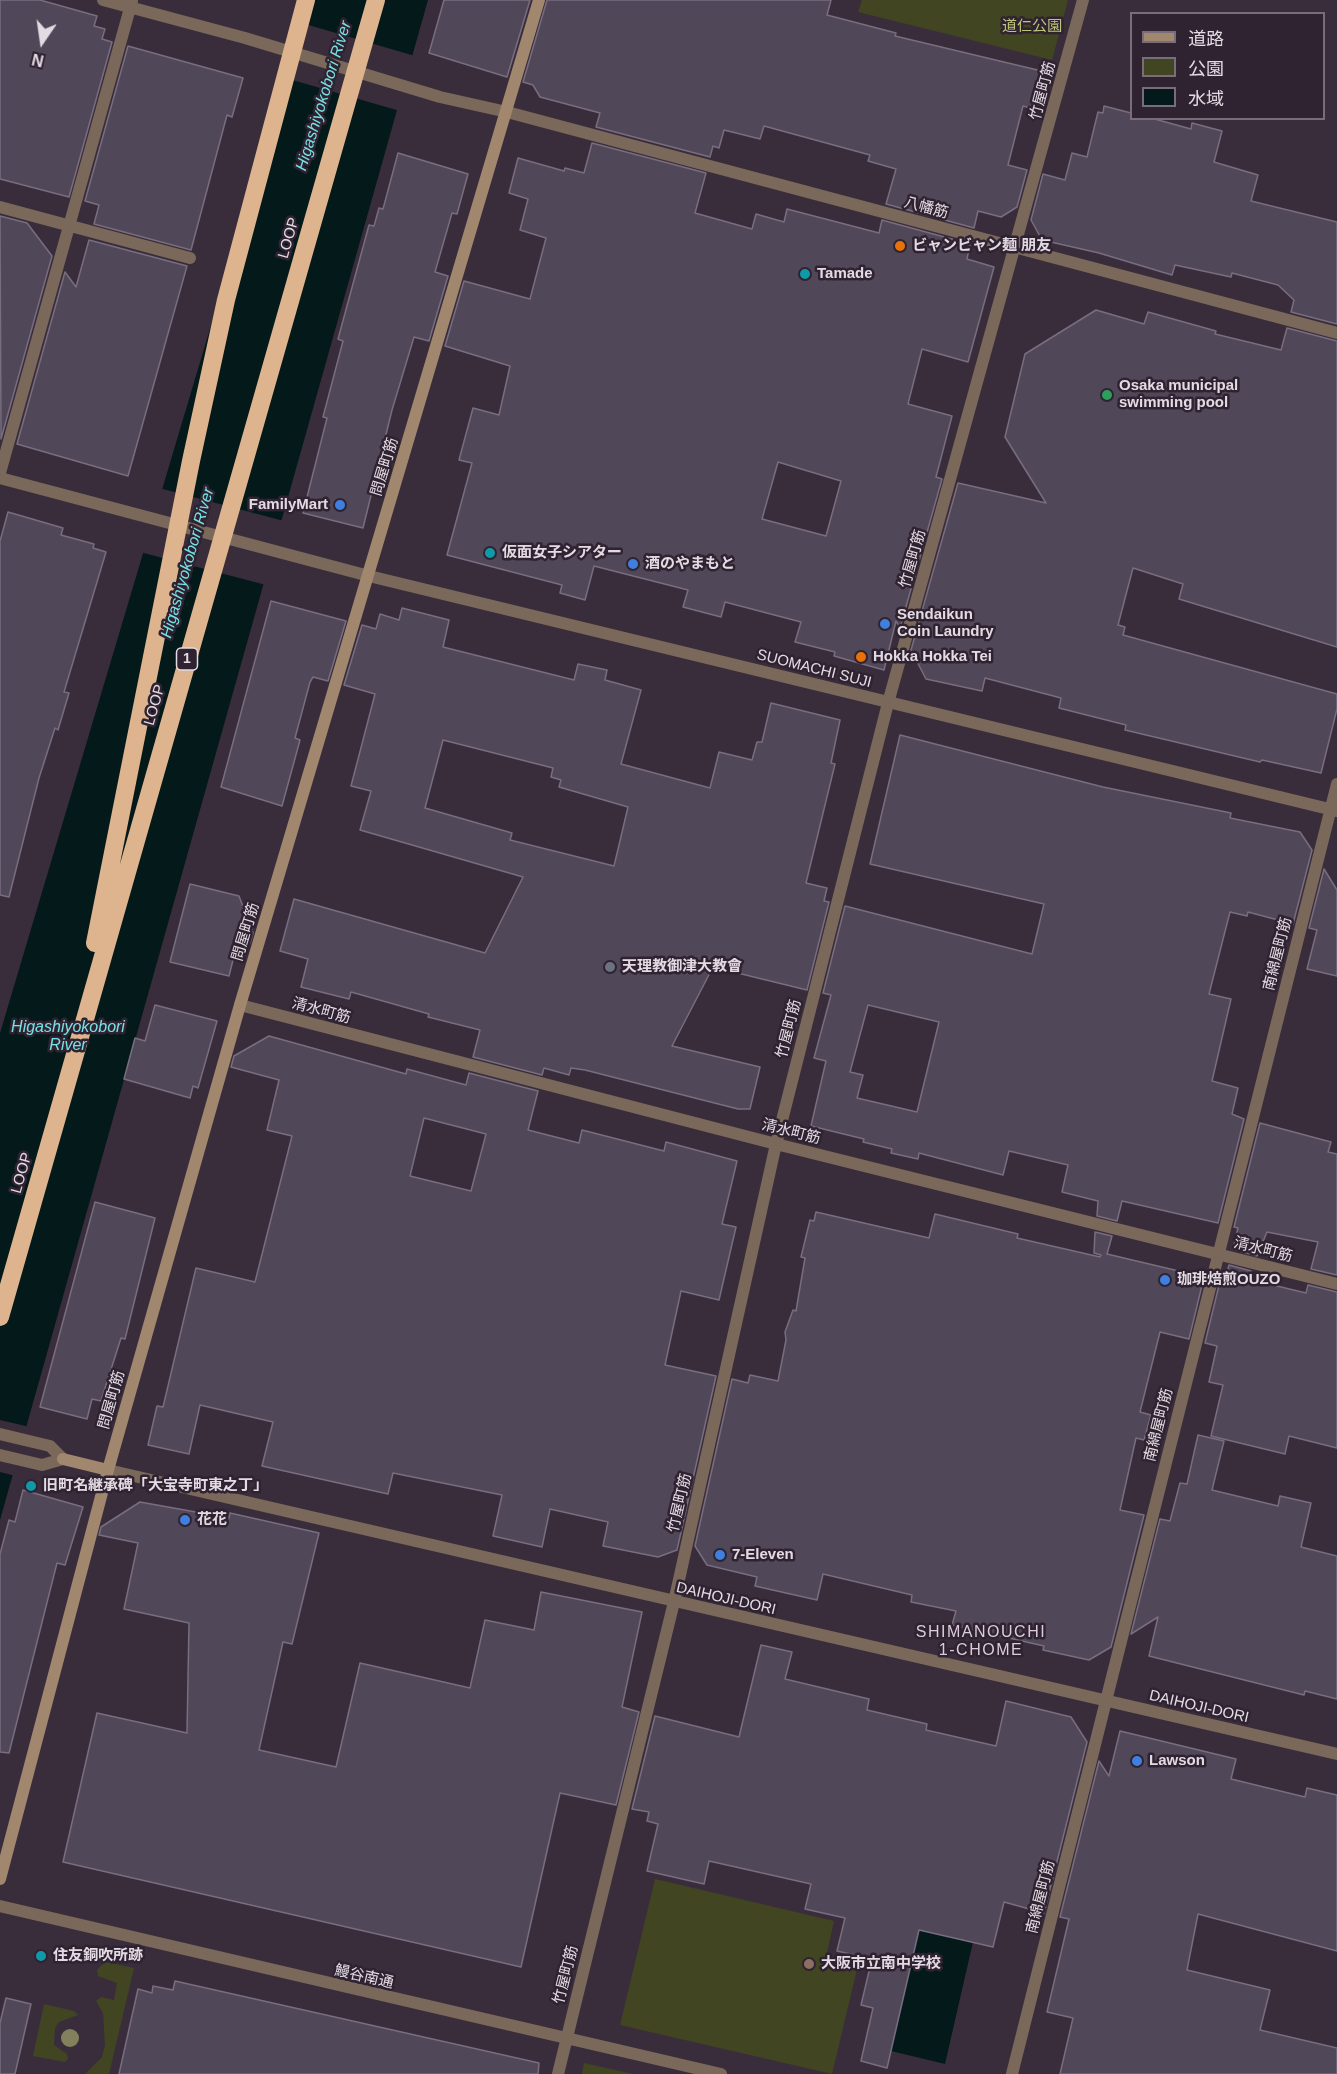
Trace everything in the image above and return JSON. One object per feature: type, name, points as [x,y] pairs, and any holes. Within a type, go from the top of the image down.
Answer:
[{"type":"highway","points":[[69,1072],[226,300],[306,0]]},
{"type":"highway","name":"LOOP","points":[[0,1317],[376,0]]},
{"type":"street","name":"八幡筋","points":[[104,0],[131,4],[440,97],[507,112],[1337,333]]},
{"type":"street","name":"問屋町筋","points":[[0,1879],[108,1470],[240,1005],[539,0]]},
{"type":"street","name":"竹屋町筋","points":[[558,2074],[674,1602],[776,1144],[888,703],[1083,0]]},
{"type":"street","points":[[0,472],[131,4]]},
{"type":"street","points":[[0,207],[190,258]]},
{"type":"street","name":"SUOMACHI SUJI","points":[[0,478],[369,576],[1334,810]]},
{"type":"street","name":"南綿屋町筋","points":[[1012,2074],[1218,1255],[1334,810],[1337,784]]},
{"type":"street","name":"清水町筋","points":[[240,1005],[776,1144],[1337,1284]]},
{"type":"street","points":[[0,1434],[50,1446],[63,1459]]},
{"type":"street","points":[[0,1455],[42,1465],[63,1459],[108,1470]]},
{"type":"street","name":"DAIHOJI-DORI","points":[[108,1470],[1337,1754]]},
{"type":"street","name":"鰻谷南通","points":[[0,1906],[566,2040],[721,2074]]},
{"type":"green space","name":"道仁公園","points":[[862,0],[1068,0],[1052,60],[858,12]]},
{"type":"green space","points":[[655,1879],[834,1921],[826,1957],[858,1965],[832,2074],[620,2025]]},
{"type":"green space","points":[[105,1962],[134,1968],[109,2074],[85,2074],[102,2057],[105,2045],[103,2013],[96,2001],[101,1997],[114,2000],[117,1983],[98,1976],[97,1970]]},
{"type":"green space","points":[[44,2004],[74,2011],[78,2015],[59,2022],[55,2028],[54,2045],[67,2054],[68,2059],[65,2062],[33,2056]]},
{"type":"green space","points":[[584,2063],[633,2074],[582,2074]]},
{"type":"water","name":"Higashiyokobori River","points":[[308,0],[428,0],[0,1520],[0,1033]]},
{"type":"water","points":[[919,1930],[973,1942],[945,2064],[891,2051]]},
{"type":"pier","points":[[298,22],[415,56],[400,111],[282,77]]},
{"type":"pier","points":[[159,488],[284,521],[266,585],[140,552]]},
{"type":"pier","points":[[0,1420],[30,1427],[16,1476],[0,1472]]},
{"type":"building","points":[[0,0],[40,0],[97,16],[94,26],[105,29],[102,39],[112,42],[69,197],[0,179]]},
{"type":"building","points":[[444,0],[530,0],[507,77],[429,53]]},
{"type":"building","points":[[547,0],[831,0],[827,15],[896,33],[895,36],[1050,73],[1041,111],[1023,106],[1008,165],[1027,170],[1017,207],[1001,217],[978,211],[974,228],[886,204],[896,169],[868,161],[870,155],[764,126],[760,139],[724,130],[719,148],[713,146],[710,157],[596,127],[600,113],[540,97],[533,85],[523,82]]},
{"type":"building","points":[[128,46],[243,78],[232,117],[227,115],[191,250],[94,224],[99,205],[85,201]]},
{"type":"building","points":[[1104,106],[1130,113],[1130,120],[1158,120],[1191,129],[1192,123],[1222,131],[1214,162],[1258,175],[1251,201],[1337,222],[1337,324],[1291,312],[1294,300],[1278,285],[1232,273],[1231,277],[1175,265],[1172,275],[1099,253],[1042,240],[1031,220],[1043,174],[1065,180],[1072,153],[1087,157],[1098,112],[1103,113]]},
{"type":"building","points":[[592,143],[706,173],[695,213],[752,229],[756,214],[784,222],[787,209],[879,233],[882,220],[970,244],[967,259],[994,267],[968,362],[922,349],[908,404],[952,416],[936,477],[942,479],[900,628],[896,621],[884,670],[834,656],[835,652],[795,642],[801,622],[725,602],[721,617],[683,607],[688,590],[594,566],[585,600],[560,593],[562,585],[447,555],[472,463],[459,460],[473,408],[499,415],[510,366],[445,346],[464,281],[530,299],[546,238],[520,230],[528,199],[509,193],[518,158],[564,171],[565,168],[584,173]],"holes":[[[778,462],[841,481],[826,536],[762,519]]]},
{"type":"building","points":[[398,153],[468,174],[457,214],[452,213],[435,272],[448,276],[429,341],[414,337],[392,410],[363,528],[303,513],[327,418],[323,417],[343,341],[338,339],[369,225],[374,226],[379,208],[383,209]]},
{"type":"building","points":[[0,216],[27,223],[52,256],[1,439]]},
{"type":"building","points":[[89,240],[187,266],[128,476],[17,444],[65,272],[76,287]]},
{"type":"building","points":[[1096,310],[1144,324],[1148,312],[1216,331],[1215,334],[1281,350],[1287,328],[1337,341],[1337,647],[1179,599],[1183,584],[1133,568],[1118,625],[1125,627],[1123,635],[1337,694],[1337,709],[1321,773],[1262,760],[1260,762],[1125,730],[1126,725],[1059,708],[1061,698],[985,678],[982,691],[926,679],[911,650],[958,483],[1046,503],[1005,437],[1025,354]]},
{"type":"building","points":[[8,512],[63,528],[61,535],[94,544],[93,548],[106,552],[64,692],[69,693],[58,730],[55,728],[39,778],[9,897],[0,895],[0,541]]},
{"type":"building","points":[[271,601],[346,621],[328,681],[313,677],[310,682],[295,738],[300,740],[282,806],[221,787]]},
{"type":"building","points":[[402,608],[449,620],[443,647],[574,680],[578,664],[607,670],[605,680],[641,690],[621,764],[710,788],[719,752],[752,760],[757,742],[762,742],[771,703],[840,720],[831,763],[835,764],[806,883],[827,888],[824,901],[829,902],[807,990],[713,967],[672,1046],[760,1067],[750,1109],[738,1109],[585,1070],[571,1068],[569,1075],[544,1068],[542,1075],[473,1057],[480,1030],[428,1017],[429,1014],[351,992],[349,999],[301,987],[308,959],[280,951],[294,899],[485,953],[523,877],[360,830],[371,791],[351,786],[375,694],[344,685],[362,625],[376,629],[380,614],[399,620]],"holes":[[[443,740],[553,768],[551,777],[561,780],[559,787],[628,807],[614,866],[510,840],[512,833],[425,808]]]},
{"type":"building","points":[[900,735],[1103,787],[1231,813],[1230,818],[1300,832],[1312,850],[1293,924],[1248,912],[1247,916],[1230,912],[1209,994],[1231,999],[1212,1081],[1238,1088],[1232,1114],[1244,1119],[1218,1223],[1122,1201],[1117,1221],[1097,1216],[1098,1201],[1062,1192],[1068,1165],[1009,1151],[1003,1175],[919,1153],[918,1159],[891,1153],[892,1149],[863,1142],[864,1139],[811,1126],[826,1061],[814,1058],[831,995],[823,993],[845,906],[1032,954],[1044,904],[870,864]],"holes":[[[868,1005],[939,1022],[917,1112],[857,1098],[863,1075],[850,1072]]]},
{"type":"building","points":[[1324,869],[1337,890],[1337,976],[1307,969],[1317,930],[1309,928]]},
{"type":"building","points":[[190,884],[239,896],[253,933],[250,943],[238,940],[229,976],[170,962]]},
{"type":"building","points":[[155,1005],[217,1021],[198,1088],[193,1086],[190,1098],[124,1079],[135,1038],[145,1041]]},
{"type":"building","points":[[269,1036],[406,1074],[407,1069],[466,1085],[469,1073],[538,1091],[528,1130],[579,1143],[582,1130],[664,1151],[666,1142],[737,1161],[722,1224],[736,1227],[719,1300],[681,1291],[665,1365],[716,1376],[677,1550],[658,1557],[603,1546],[608,1522],[550,1509],[542,1547],[493,1536],[502,1495],[393,1473],[388,1494],[262,1466],[273,1422],[200,1405],[189,1454],[148,1445],[157,1406],[163,1407],[196,1268],[255,1282],[292,1136],[267,1130],[279,1080],[231,1067],[234,1056]],"holes":[[[424,1118],[486,1134],[471,1191],[410,1176]]]},
{"type":"building","points":[[1260,1123],[1331,1142],[1328,1152],[1337,1154],[1337,1275],[1311,1269],[1318,1242],[1267,1232],[1257,1256],[1233,1249],[1238,1228],[1234,1227]]},
{"type":"building","points":[[95,1202],[155,1218],[125,1339],[121,1338],[101,1401],[92,1399],[87,1419],[40,1407]]},
{"type":"building","points":[[816,1212],[929,1238],[935,1214],[1018,1234],[1017,1238],[1100,1257],[1101,1255],[1094,1253],[1095,1232],[1112,1236],[1107,1254],[1204,1277],[1189,1339],[1160,1332],[1140,1412],[1151,1415],[1144,1440],[1136,1438],[1120,1510],[1144,1515],[1111,1647],[1089,1660],[1043,1650],[1044,1646],[952,1625],[956,1611],[911,1602],[912,1595],[823,1574],[817,1600],[755,1586],[757,1577],[707,1565],[695,1546],[732,1379],[748,1383],[750,1375],[778,1381],[786,1340],[785,1332],[793,1310],[796,1311],[805,1258],[801,1257],[810,1220],[814,1221]]},
{"type":"building","points":[[1229,1265],[1251,1271],[1248,1279],[1306,1293],[1308,1285],[1337,1292],[1337,1448],[1289,1436],[1285,1454],[1211,1436],[1223,1385],[1209,1382],[1217,1346],[1205,1343],[1220,1281],[1224,1282]]},
{"type":"building","points":[[1198,1435],[1224,1441],[1212,1490],[1278,1506],[1280,1496],[1311,1503],[1301,1547],[1337,1556],[1337,1699],[1305,1691],[1304,1695],[1149,1656],[1158,1617],[1131,1634],[1160,1519],[1170,1521],[1180,1483],[1187,1484]]},
{"type":"building","points":[[23,1490],[83,1507],[65,1565],[57,1563],[9,1753],[0,1752],[0,1554],[9,1520],[15,1522]]},
{"type":"building","points":[[140,1502],[229,1518],[230,1513],[319,1533],[292,1644],[283,1642],[259,1750],[336,1767],[360,1663],[470,1688],[485,1620],[534,1630],[541,1592],[642,1612],[622,1707],[639,1712],[616,1805],[560,1793],[521,1967],[63,1862],[97,1713],[187,1733],[189,1623],[124,1609],[138,1543],[99,1535],[101,1527]]},
{"type":"building","points":[[761,1645],[792,1652],[785,1679],[869,1699],[867,1710],[927,1724],[926,1730],[996,1746],[1006,1701],[1071,1717],[1087,1742],[1044,1913],[1004,1902],[993,1947],[919,1930],[887,2068],[861,2061],[873,2008],[861,2005],[872,1959],[837,1951],[845,1918],[805,1909],[811,1884],[709,1861],[704,1884],[647,1871],[658,1824],[647,1821],[649,1812],[632,1809],[655,1716],[739,1737]]},
{"type":"building","points":[[1120,1731],[1236,1759],[1231,1779],[1305,1797],[1307,1788],[1337,1795],[1337,1951],[1198,1914],[1187,1970],[1270,1990],[1260,2030],[1337,2048],[1337,2074],[1060,2074],[1073,2018],[1047,2012],[1069,1919],[1060,1917],[1099,1761],[1109,1776]]},
{"type":"building","points":[[175,1981],[539,2063],[538,2074],[119,2074],[138,1989],[152,1993],[153,1986],[173,1990]]},
{"type":"building","points":[[6,1998],[31,2004],[15,2074],[0,2074],[0,2023]]},
{"type":"place","name":"ビャンビャン麺 朋友","points":[[900,246]]},
{"type":"place","name":"Tamade","points":[[805,274]]},
{"type":"place","name":"Osaka municipal swimming pool","points":[[1107,395]]},
{"type":"place","name":"FamilyMart","points":[[340,505]]},
{"type":"place","name":"仮面女子シアター","points":[[490,553]]},
{"type":"place","name":"酒のやまもと","points":[[633,564]]},
{"type":"place","name":"Sendaikun Coin Laundry","points":[[885,624]]},
{"type":"place","name":"Hokka Hokka Tei","points":[[861,657]]},
{"type":"place","name":"天理教御津大教會","points":[[610,967]]},
{"type":"place","name":"珈琲焙煎OUZO","points":[[1165,1280]]},
{"type":"place","name":"旧町名継承碑「大宝寺町東之丁」","points":[[31,1486]]},
{"type":"place","name":"花花","points":[[185,1520]]},
{"type":"place","name":"7-Eleven","points":[[720,1555]]},
{"type":"place","name":"Lawson","points":[[1137,1761]]},
{"type":"place","name":"住友銅吹所跡","points":[[41,1956]]},
{"type":"place","name":"大阪市立南中学校","points":[[809,1964]]},
{"type":"district","name":"SHIMANOUCHI 1-CHOME","points":[[981,1642]]}]
